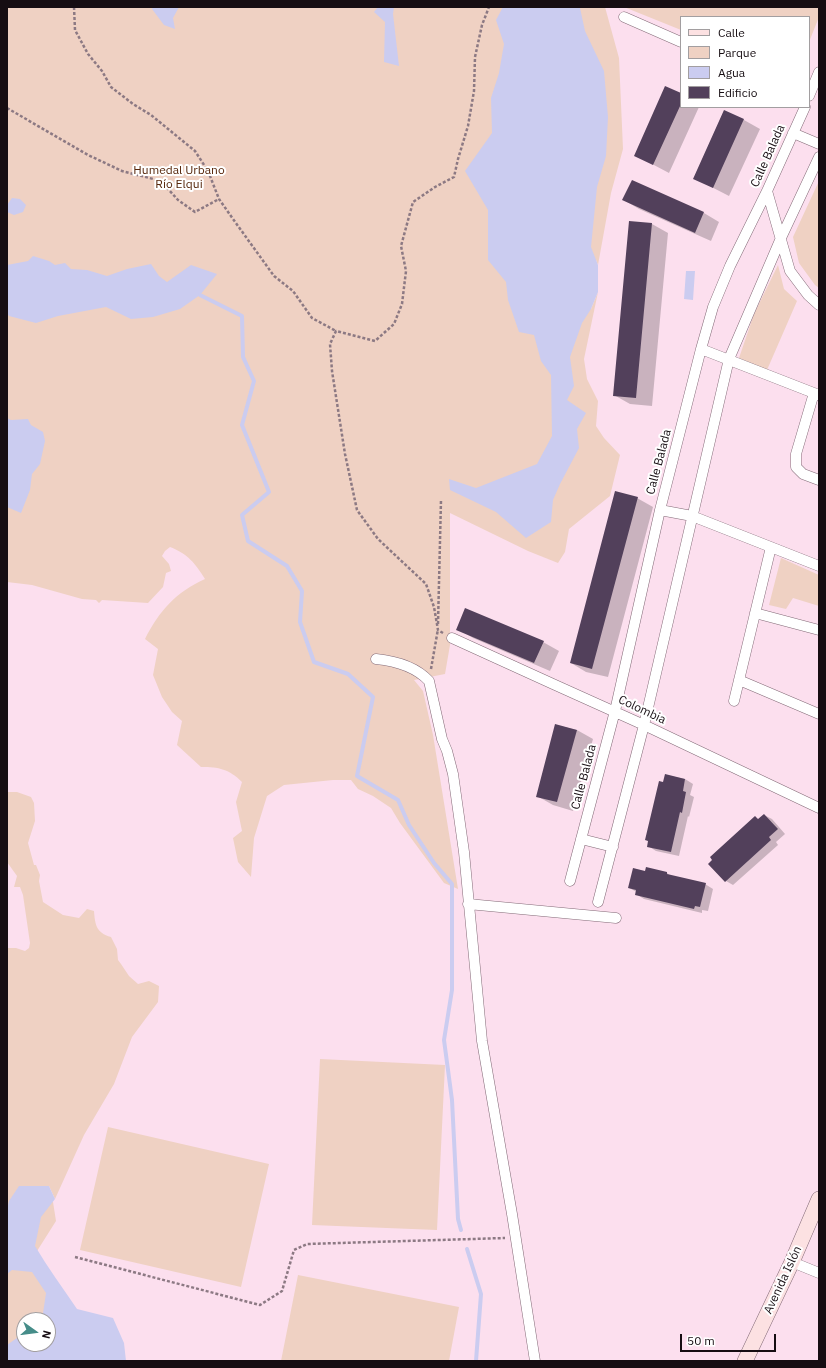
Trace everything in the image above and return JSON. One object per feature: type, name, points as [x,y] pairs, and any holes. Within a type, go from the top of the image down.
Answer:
[{"type":"main road","name":"Avenida Islón","points":[[745,1361],[792,1262],[819,1199]]},
{"type":"street","points":[[624,16],[680,42]]},
{"type":"street","points":[[810,94],[819,72]]},
{"type":"street","name":"Calle Balada","points":[[570,881],[615,712],[660,510],[713,307],[730,266],[767,191],[805,108]]},
{"type":"street","points":[[793,133],[819,144]]},
{"type":"street","points":[[598,902],[644,724],[729,359],[781,238],[819,157]]},
{"type":"street","points":[[767,191],[790,271],[808,295],[819,305]]},
{"type":"street","points":[[701,349],[816,394],[796,454],[796,467],[803,474],[819,480]]},
{"type":"street","points":[[660,510],[692,516],[819,566]]},
{"type":"street","points":[[734,701],[771,547]]},
{"type":"street","points":[[755,613],[819,630]]},
{"type":"street","name":"Colombia","points":[[452,638],[644,724],[819,808]]},
{"type":"street","points":[[376,659],[389,660],[407,666],[423,675],[429,682],[442,739],[453,774],[464,852],[482,1041],[516,1238],[535,1361]]},
{"type":"street","points":[[739,680],[819,714]]},
{"type":"street","points":[[581,839],[613,847]]},
{"type":"street","points":[[468,904],[616,918]]},
{"type":"street","points":[[792,1262],[819,1273]]},
{"type":"path","points":[[74,7],[75,30],[88,54],[102,71],[111,87],[151,115],[195,151],[208,171],[219,198],[274,276],[293,291],[312,318],[336,332],[375,341],[394,324],[402,304],[406,271],[401,246],[412,202],[454,177],[468,126],[474,91],[475,57],[482,25],[488,7]]},
{"type":"path","points":[[7,108],[88,155],[122,171],[161,181],[178,200],[195,212],[219,198]]},
{"type":"path","points":[[336,332],[330,344],[332,371],[345,454],[357,510],[378,539],[426,584],[434,607],[438,630]]},
{"type":"path","points":[[429,682],[438,630],[441,500]]},
{"type":"path","points":[[438,630],[452,638]]},
{"type":"path","points":[[75,1257],[260,1305],[282,1291],[294,1250],[307,1244],[516,1238]]},
{"type":"green space","name":"Humedal Urbano Río Elqui","points":[[7,7],[605,7],[619,58],[623,149],[611,193],[598,265],[596,260],[591,309],[598,292],[584,359],[587,379],[598,401],[596,426],[604,438],[620,455],[610,496],[569,529],[565,552],[558,563],[528,551],[450,513],[450,645],[445,674],[414,680],[423,691],[433,735],[458,889],[444,883],[400,823],[391,808],[373,796],[358,789],[351,780],[333,780],[284,785],[267,796],[254,838],[251,877],[238,862],[233,838],[242,831],[236,802],[242,782],[233,774],[223,770],[201,767],[177,745],[182,721],[172,712],[162,697],[153,675],[158,649],[145,639],[162,611],[169,603],[185,590],[205,579],[198,568],[182,553],[170,547],[165,551],[162,556],[169,564],[171,571],[166,573],[163,587],[148,603],[102,600],[99,603],[96,600],[82,599],[32,585],[7,582]]},
{"type":"green space","points":[[624,7],[819,7],[819,17],[810,40],[810,16],[680,16],[680,30]]},
{"type":"green space","points":[[819,181],[819,288],[815,285],[799,263],[793,237]]},
{"type":"green space","points":[[778,265],[784,289],[797,301],[767,370],[739,358],[754,314]]},
{"type":"green space","points":[[781,558],[819,575],[819,606],[793,598],[786,609],[769,605]]},
{"type":"green space","points":[[7,792],[17,792],[31,797],[34,803],[35,821],[28,843],[34,865],[36,865],[40,875],[39,881],[43,902],[63,915],[79,918],[87,909],[94,911],[97,927],[102,933],[111,937],[117,949],[118,960],[129,976],[138,984],[149,981],[159,986],[158,1002],[132,1037],[114,1084],[84,1135],[55,1199],[49,1186],[42,1186],[53,1202],[56,1221],[32,1259],[91,1361],[7,1361],[7,948],[16,948],[25,951],[29,948],[30,943],[23,895],[20,887],[14,887],[17,876],[7,862]]},
{"type":"green space","points":[[320,1059],[445,1065],[437,1230],[312,1225]]},
{"type":"green space","points":[[108,1127],[269,1164],[241,1287],[80,1250]]},
{"type":"green space","points":[[298,1275],[459,1307],[449,1361],[281,1361]]},
{"type":"water","points":[[153,7],[179,7],[173,18],[175,29],[164,25],[152,9]]},
{"type":"water","points":[[378,7],[394,7],[393,14],[399,66],[384,62],[385,22],[374,12]]},
{"type":"water","points":[[503,7],[580,8],[585,31],[604,71],[608,117],[606,156],[597,187],[591,247],[598,265],[598,292],[591,309],[582,323],[570,357],[574,386],[567,400],[586,413],[577,429],[579,448],[553,500],[551,522],[526,538],[496,512],[450,490],[449,479],[476,488],[537,464],[552,436],[551,375],[541,361],[534,335],[519,332],[508,300],[506,282],[488,260],[488,210],[465,171],[492,133],[491,98],[499,73],[504,44],[496,20]]},
{"type":"water","points":[[12,198],[20,199],[26,205],[23,212],[14,215],[7,212],[7,205]]},
{"type":"water","points":[[33,256],[49,261],[55,265],[65,263],[71,269],[87,270],[107,276],[127,269],[151,264],[159,276],[167,282],[191,265],[217,274],[200,295],[180,309],[153,317],[131,319],[106,307],[58,316],[36,323],[9,316],[7,313],[7,265],[28,261]]},
{"type":"water","points":[[686,271],[695,271],[693,300],[684,299]]},
{"type":"water","points":[[7,418],[11,420],[28,419],[31,425],[43,432],[45,441],[40,464],[32,474],[30,490],[21,513],[7,507]]},
{"type":"water","points":[[19,1186],[49,1186],[55,1199],[41,1217],[35,1246],[77,1309],[113,1318],[124,1343],[126,1361],[7,1361],[7,1345],[16,1339],[16,1352],[56,1352],[56,1312],[43,1312],[46,1293],[32,1272],[12,1270],[7,1274],[7,1210],[9,1201]]},
{"type":"building","points":[[665,86],[680,93],[680,106],[653,165],[634,156]]},
{"type":"building","points":[[724,110],[744,119],[713,188],[693,179]]},
{"type":"building","points":[[632,180],[704,212],[695,233],[622,200]]},
{"type":"building","points":[[629,221],[652,223],[636,398],[613,396]]},
{"type":"building","points":[[615,491],[638,497],[592,669],[570,663]]},
{"type":"building","points":[[465,608],[544,641],[534,663],[456,630]]},
{"type":"building","points":[[555,724],[577,730],[557,802],[536,797]]},
{"type":"building","points":[[665,774],[685,779],[683,791],[686,792],[682,813],[680,812],[671,852],[647,847],[648,841],[645,840],[659,781],[663,782]]},
{"type":"building","points":[[764,814],[778,829],[769,837],[771,840],[725,882],[708,864],[712,860],[710,857],[755,816],[758,819]]},
{"type":"building","points":[[646,867],[667,872],[667,874],[706,883],[700,907],[695,906],[694,909],[635,895],[636,890],[628,888],[633,868],[645,871]]},
{"type":"waterway","points":[[200,295],[242,316],[243,357],[254,381],[242,425],[269,492],[242,515],[248,541],[287,566],[302,591],[300,622],[314,662],[348,674],[373,697],[357,776],[398,800],[409,825],[434,863],[452,884],[452,990],[444,1040],[452,1100],[458,1219],[461,1230]]},
{"type":"waterway","points":[[467,1249],[481,1294],[476,1361]]}]
